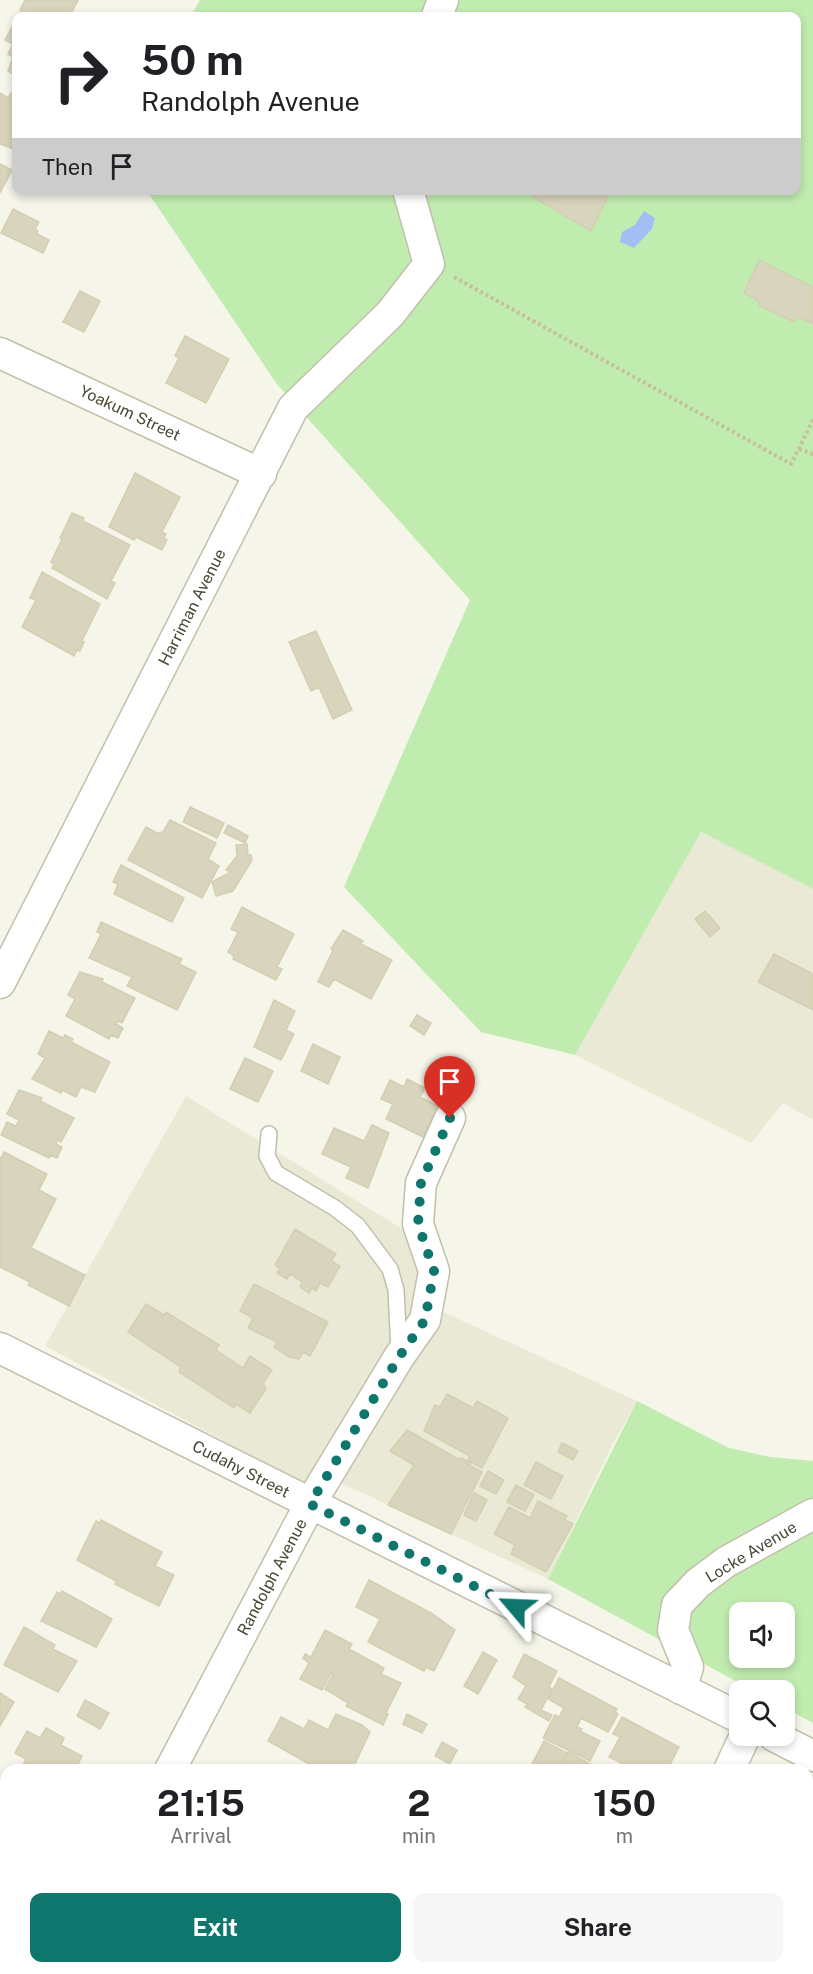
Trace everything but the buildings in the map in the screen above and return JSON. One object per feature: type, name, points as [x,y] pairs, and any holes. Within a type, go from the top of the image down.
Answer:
[{"type":"street","points":[[409,195],[429,264]]},
{"type":"street","name":"Harriman Avenue","points":[[0,983],[293,408],[390,314],[429,264]]},
{"type":"street","name":"Yoakum Street","points":[[0,353],[261,474]]},
{"type":"street","name":"Randolph Avenue","points":[[173,1764],[310,1504],[399,1357],[425,1320],[434,1271],[418,1224],[421,1183],[450,1118]]},
{"type":"street","name":"Cudahy Street","points":[[0,1348],[729,1713]]},
{"type":"street","name":"Locke Avenue","points":[[681,1689],[688,1667],[673,1630],[677,1605],[698,1583],[726,1562],[813,1514]]},
{"type":"street","points":[[732,1764],[740,1746]]},
{"type":"street","points":[[794,1746],[813,1756]]},
{"type":"lane","points":[[269,1134],[267,1156],[276,1173],[335,1208],[358,1226],[390,1269],[396,1290],[399,1357]]},
{"type":"path","points":[[429,264],[791,464],[813,420]]},
{"type":"path","points":[[799,449],[813,454]]},
{"type":"shaded area","points":[[701,832],[813,889],[813,1120],[783,1103],[751,1143],[575,1055]]},
{"type":"shaded area","points":[[186,1096],[409,1233],[428,1305],[637,1401],[612,1445],[548,1579],[328,1477],[319,1491],[45,1346]]},
{"type":"green space","points":[[200,0],[813,0],[813,889],[701,832],[575,1055],[481,1032],[344,887],[470,600],[276,383],[150,195],[801,195],[801,12],[193,12]]},
{"type":"green space","points":[[637,1401],[729,1448],[770,1457],[813,1461],[813,1723],[795,1713],[795,1680],[734,1680],[548,1579]]},
{"type":"water","points":[[644,211],[655,218],[652,229],[634,248],[620,242],[622,232],[635,225]]},
{"type":"route","points":[[450,1118],[421,1183],[418,1224],[434,1271],[425,1320],[409,1346],[399,1357],[368,1412],[310,1504],[516,1607]]}]
